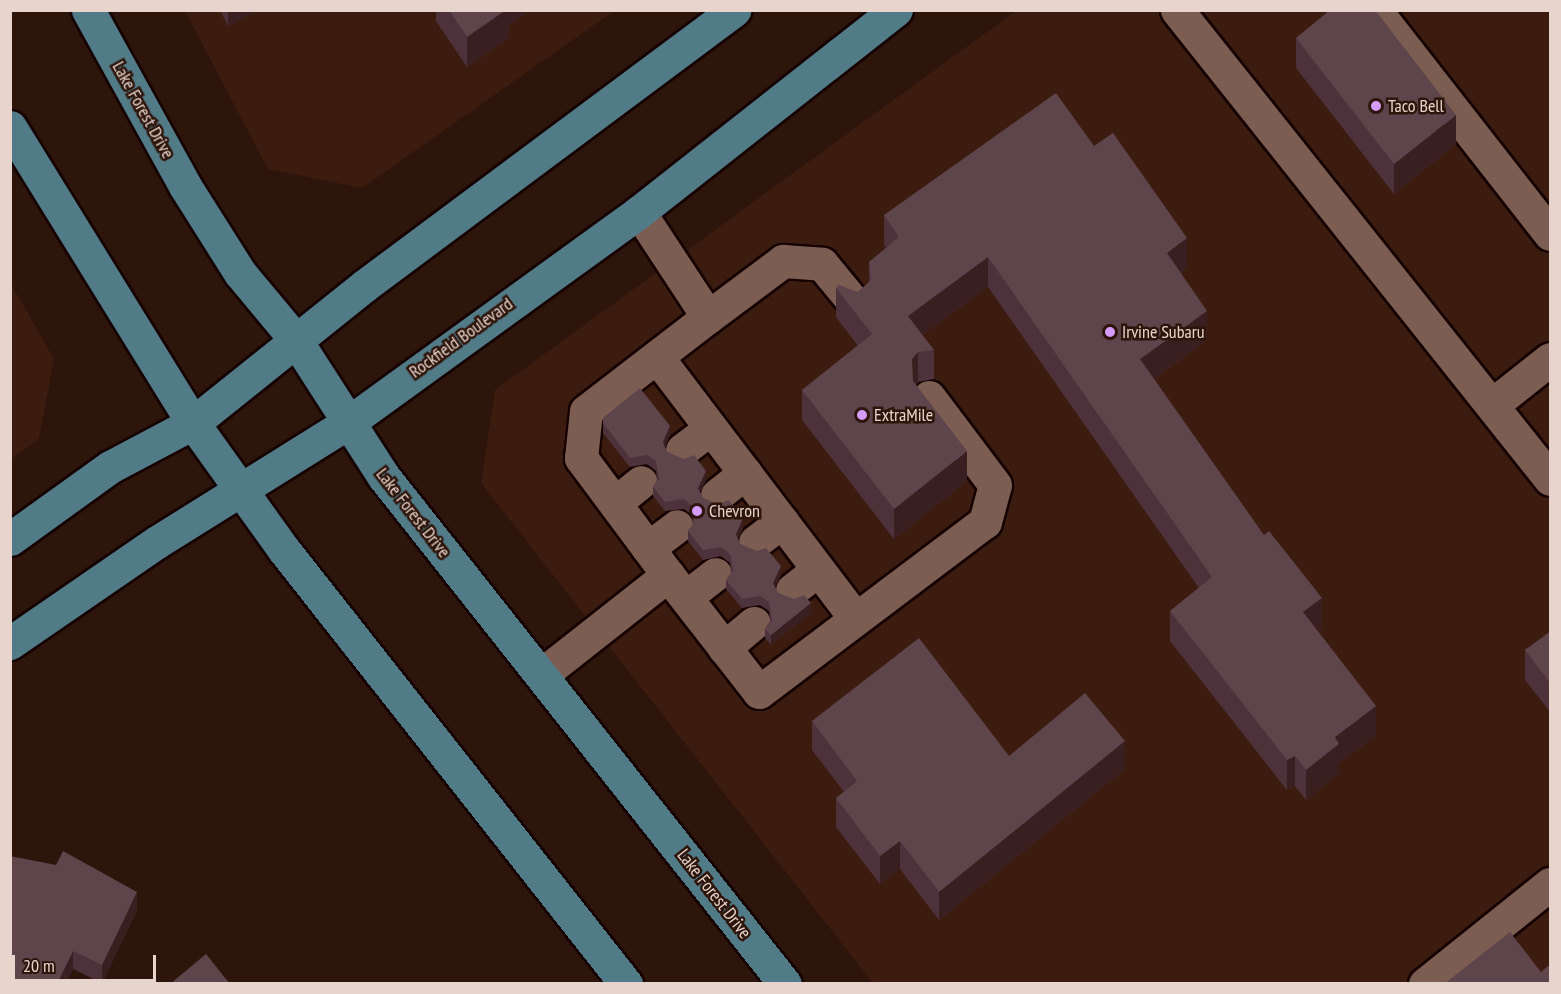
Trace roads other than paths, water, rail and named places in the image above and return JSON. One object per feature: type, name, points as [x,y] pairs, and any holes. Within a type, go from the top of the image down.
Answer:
[{"type":"main road","name":"Lake Forest Drive","points":[[88,10],[185,186],[240,273],[295,339],[384,477],[785,984]]},
{"type":"main road","points":[[10,539],[110,467],[193,423],[295,339],[734,10]]},
{"type":"main road","name":"Rockfield Boulevard","points":[[10,643],[241,490],[349,422],[639,212],[896,10]]},
{"type":"main road","points":[[10,127],[193,423],[241,490],[626,984]]},
{"type":"lane","points":[[1177,10],[1551,479]]},
{"type":"lane","points":[[1375,10],[1551,234]]},
{"type":"lane","points":[[639,212],[708,317]]},
{"type":"lane","points":[[854,303],[822,264],[783,261],[586,411],[581,458],[759,692],[985,522],[995,485],[928,398]]},
{"type":"lane","points":[[657,357],[855,618]]},
{"type":"lane","points":[[1491,405],[1551,359]]},
{"type":"lane","points":[[682,450],[711,428]]},
{"type":"lane","points":[[717,495],[745,473]]},
{"type":"lane","points":[[615,503],[641,482]]},
{"type":"lane","points":[[755,542],[782,522]]},
{"type":"lane","points":[[648,548],[677,526]]},
{"type":"lane","points":[[792,590],[818,570]]},
{"type":"lane","points":[[541,675],[677,586],[715,574]]},
{"type":"lane","points":[[724,648],[754,623]]},
{"type":"lane","points":[[1425,984],[1551,884]]},
{"type":"place","name":"Taco Bell","points":[[1376,106]]},
{"type":"place","name":"Irvine Subaru","points":[[1110,332]]},
{"type":"place","name":"ExtraMile","points":[[862,415]]},
{"type":"place","name":"Chevron","points":[[697,511]]}]
